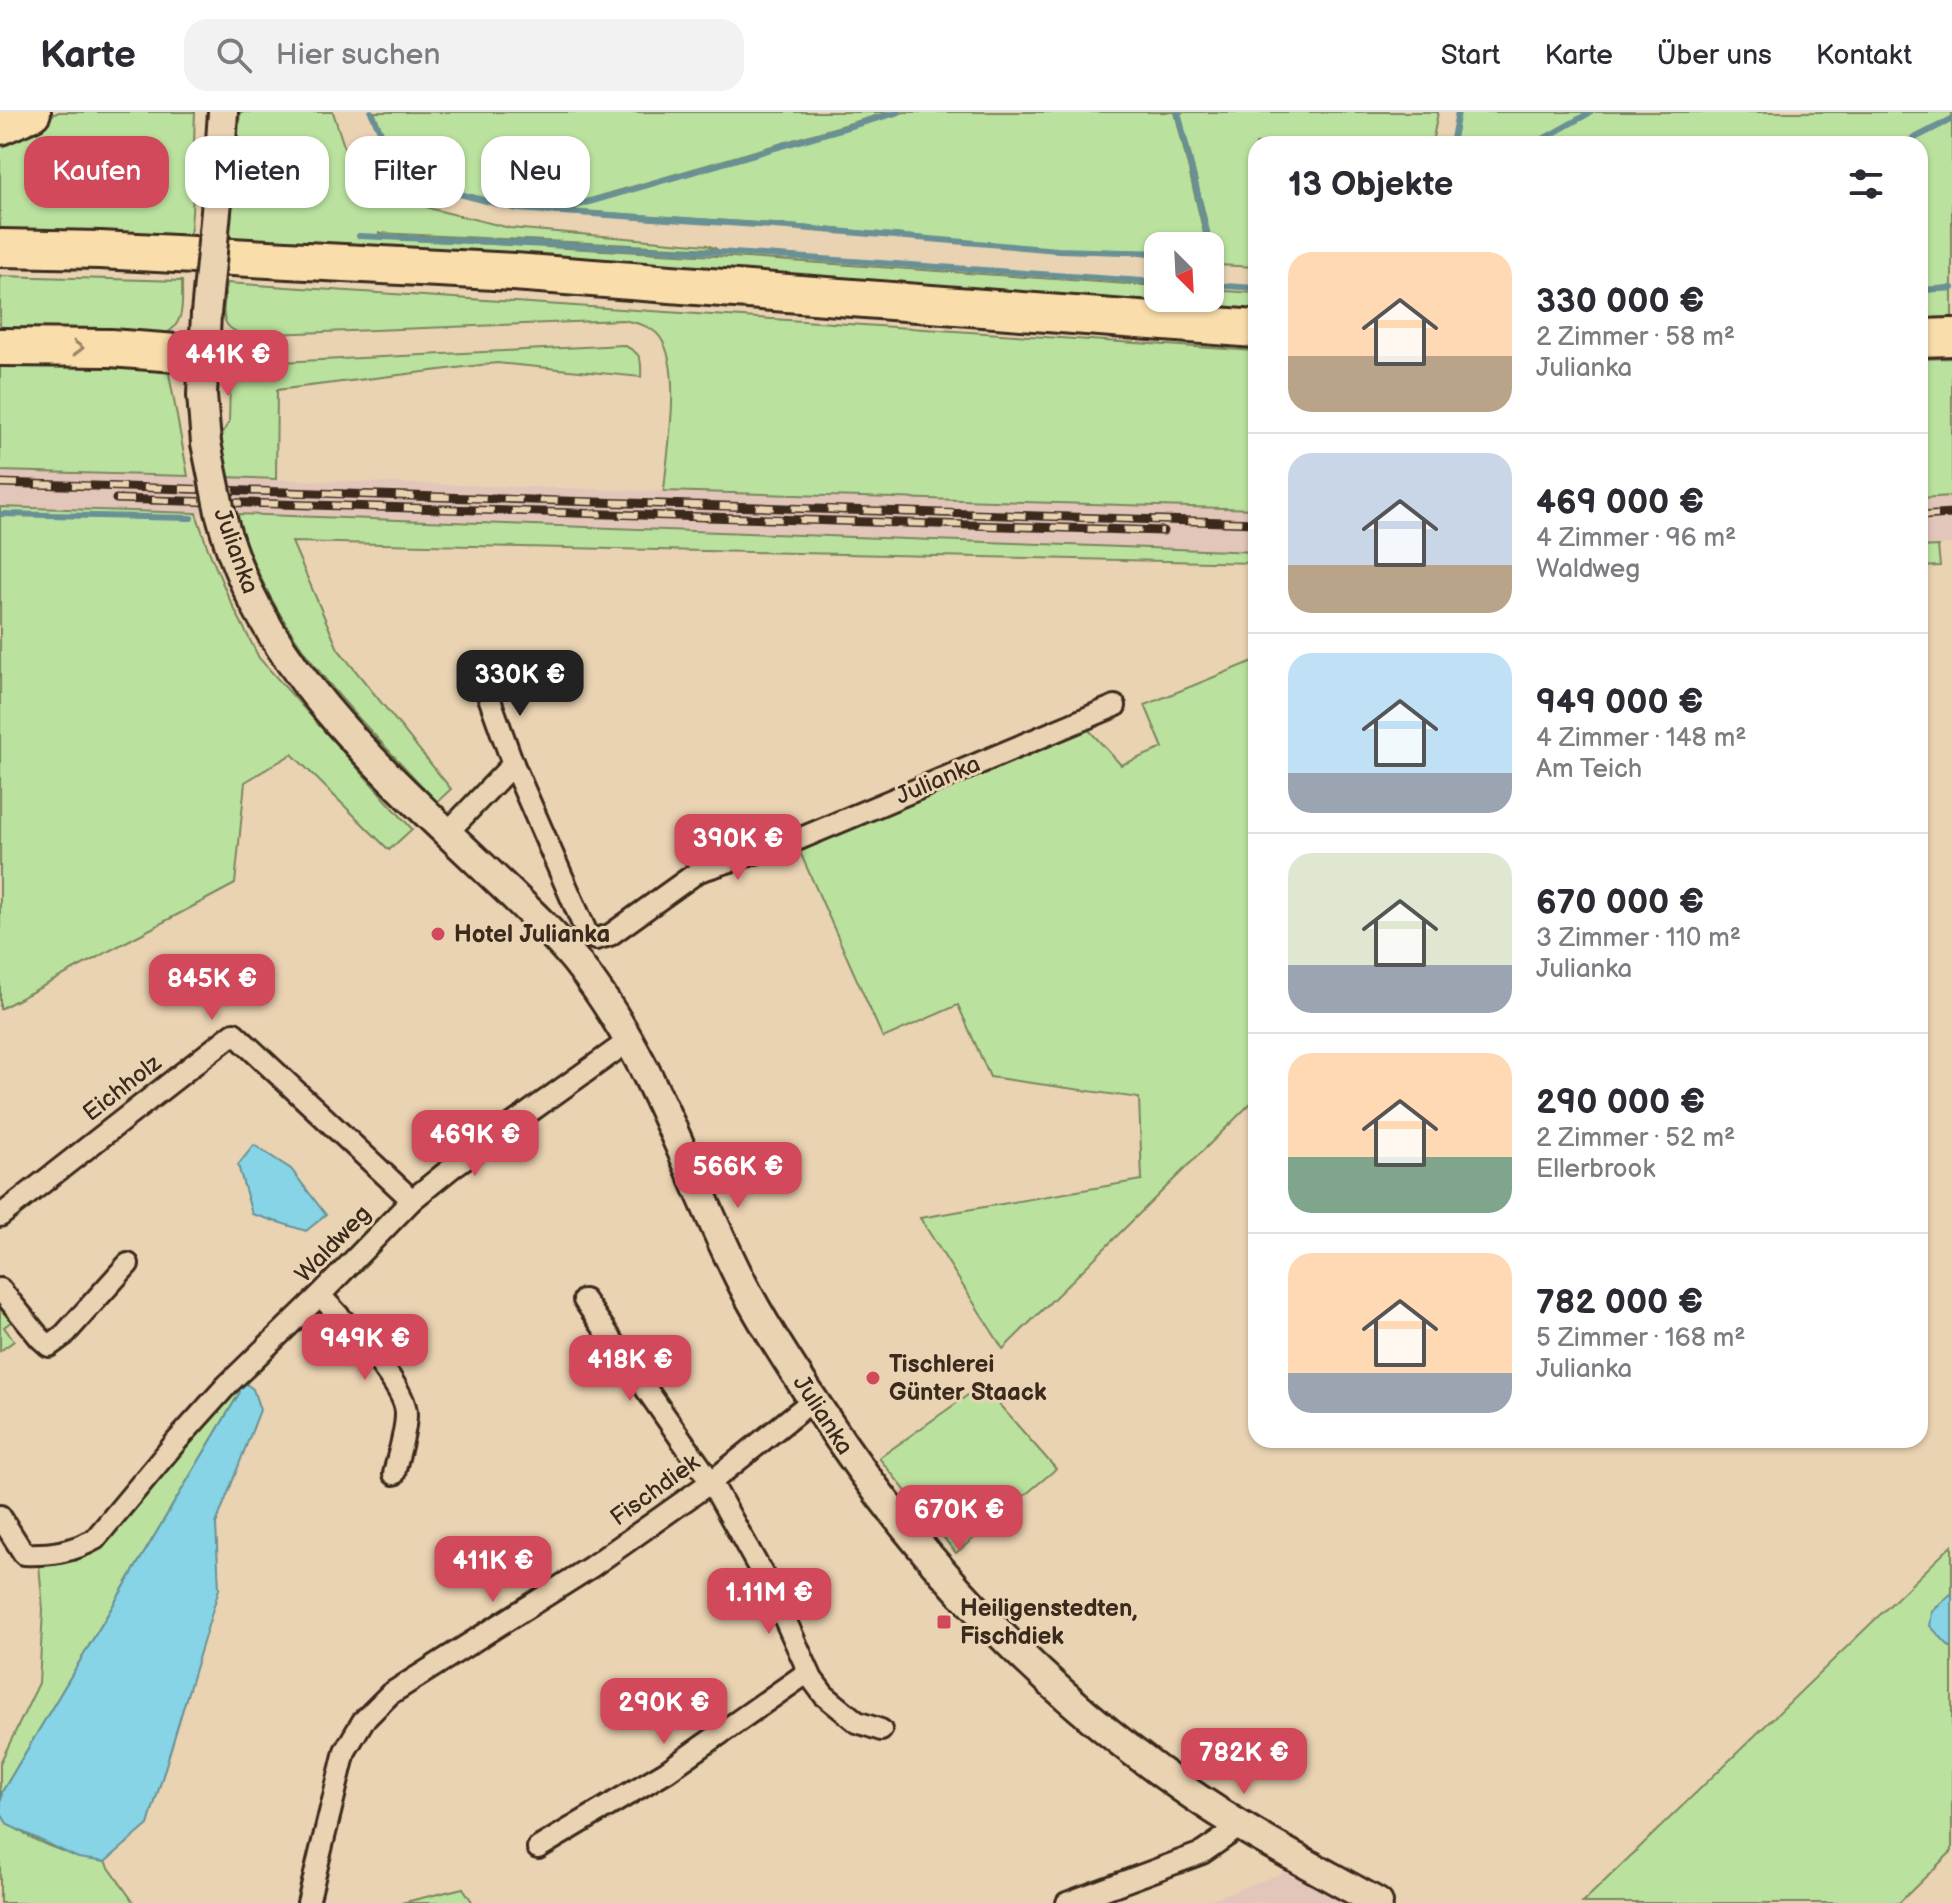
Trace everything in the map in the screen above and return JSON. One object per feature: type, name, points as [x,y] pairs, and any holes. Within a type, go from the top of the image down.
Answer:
[{"type":"highway","points":[[0,126],[32,112]]},
{"type":"highway","points":[[0,248],[100,250],[514,272],[1248,328]]},
{"type":"highway","points":[[1928,338],[1952,337]]},
{"type":"highway","points":[[0,347],[110,348],[203,355]]},
{"type":"street","name":"Julianka","points":[[223,112],[202,395],[206,443],[220,512],[237,566],[264,620],[304,682],[345,729],[546,928],[614,1013],[657,1090],[742,1284],[859,1471],[966,1600],[1091,1718],[1187,1791],[1378,1903]]},
{"type":"street","name":"Julianka","points":[[485,686],[513,764],[588,936],[596,939],[610,935],[699,871],[799,839],[1115,706]]},
{"type":"street","points":[[447,833],[513,764]]},
{"type":"street","name":"Eichholz","points":[[0,1216],[234,1033],[412,1200]]},
{"type":"street","name":"Waldweg","points":[[0,1516],[24,1554],[53,1554],[79,1549],[95,1539],[227,1385],[412,1200],[454,1166],[630,1040]]},
{"type":"street","points":[[0,1289],[49,1346],[64,1335],[128,1264]]},
{"type":"street","points":[[320,1295],[370,1350],[396,1387],[407,1411],[394,1474]]},
{"type":"street","points":[[584,1300],[711,1482],[773,1593],[808,1672],[832,1702],[857,1722],[881,1730]]},
{"type":"street","name":"Fischdiek","points":[[308,1903],[345,1751],[371,1711],[390,1694],[591,1567],[711,1482],[813,1400]]},
{"type":"street","points":[[538,1848],[667,1771],[808,1672]]},
{"type":"street","points":[[1067,1903],[1202,1853],[1242,1825]]},
{"type":"shaded area","points":[[0,471],[1248,509],[1248,552],[0,507]]},
{"type":"shaded area","points":[[1952,496],[1952,544],[1928,546],[1928,498]]},
{"type":"shaded area","points":[[1288,1871],[1345,1903],[1201,1903]]},
{"type":"green space","points":[[59,112],[195,112],[194,136],[185,136],[185,208],[192,208],[190,235],[0,232],[0,138]]},
{"type":"green space","points":[[240,112],[333,112],[345,149],[345,208],[429,208],[510,228],[707,245],[717,249],[379,233],[379,238],[716,256],[1144,285],[1144,304],[229,241],[232,208],[329,208],[329,136],[238,136]]},
{"type":"green space","points":[[374,112],[889,112],[590,199],[590,136],[481,136],[481,198],[465,193],[465,136],[385,136]]},
{"type":"green space","points":[[904,112],[1175,112],[1204,232],[1144,232],[1144,251],[1059,249],[789,225],[567,210],[590,208],[590,203]]},
{"type":"green space","points":[[1180,112],[1438,112],[1434,136],[1248,136],[1248,267],[1224,265],[1224,232],[1209,232]]},
{"type":"green space","points":[[1459,112],[1588,112],[1545,136],[1454,136]]},
{"type":"green space","points":[[1595,112],[1952,112],[1952,117],[1915,136],[1552,136]]},
{"type":"green space","points":[[1952,121],[1952,286],[1928,288],[1928,136],[1922,136]]},
{"type":"green space","points":[[0,276],[182,281],[181,313],[175,326],[162,336],[0,328]]},
{"type":"green space","points":[[227,283],[1248,350],[1248,509],[664,491],[672,411],[671,369],[660,337],[647,327],[622,320],[248,335],[230,328],[224,310]]},
{"type":"green space","points":[[1952,290],[1952,320],[1928,321],[1928,292]]},
{"type":"green space","points":[[1224,291],[1248,292],[1248,311],[1224,310]]},
{"type":"green space","points":[[623,345],[639,357],[641,377],[497,363],[277,390],[276,479],[227,477],[221,435],[229,422],[230,381],[242,371],[260,363]]},
{"type":"green space","points":[[0,358],[168,368],[188,476],[0,471]]},
{"type":"green space","points":[[1952,358],[1952,496],[1928,498],[1928,359]]},
{"type":"green space","points":[[0,507],[196,513],[228,596],[259,658],[412,829],[389,850],[292,754],[245,782],[235,884],[0,1009]]},
{"type":"green space","points":[[236,514],[1248,552],[1248,563],[292,542],[338,649],[451,789],[437,802],[318,670],[271,599]]},
{"type":"green space","points":[[1938,546],[1940,566],[1928,567],[1928,547]]},
{"type":"green space","points":[[1248,663],[1248,1106],[1003,1349],[920,1218],[1142,1180],[1139,1098],[990,1077],[958,1005],[883,1038],[799,850],[1088,729],[1121,765],[1163,748],[1145,705]]},
{"type":"green space","points":[[0,1296],[16,1318],[4,1327],[14,1341],[0,1351]]},
{"type":"green space","points":[[982,1385],[1056,1469],[956,1553],[879,1458]]},
{"type":"green space","points":[[238,1388],[240,1392],[2,1792],[0,1804],[0,1763],[39,1683],[43,1610],[39,1564],[77,1560],[104,1544]]},
{"type":"green space","points":[[1952,1545],[1952,1593],[1932,1612],[1952,1646],[1952,1851],[1899,1903],[1582,1903]]},
{"type":"green space","points":[[0,1812],[19,1830],[47,1845],[105,1862],[134,1903],[0,1903]]},
{"type":"green space","points":[[463,1888],[473,1903],[401,1903]]},
{"type":"water","points":[[254,1145],[291,1169],[326,1215],[306,1231],[252,1214],[238,1165]]},
{"type":"water","points":[[245,1383],[253,1389],[260,1410],[216,1524],[219,1589],[148,1825],[105,1862],[78,1858],[8,1825],[0,1812],[2,1792],[240,1392],[238,1388]]},
{"type":"water","points":[[1952,1593],[1950,1647],[1930,1626],[1932,1612]]},
{"type":"waterway","points":[[371,112],[390,152],[407,172],[448,191],[517,209],[788,227],[1058,250],[1144,253]]},
{"type":"waterway","points":[[565,209],[899,112]]},
{"type":"waterway","points":[[1178,112],[1207,232]]},
{"type":"waterway","points":[[1454,136],[1458,112]]},
{"type":"waterway","points":[[1548,136],[1591,112]]},
{"type":"waterway","points":[[1919,136],[1952,119]]},
{"type":"waterway","points":[[359,236],[719,252],[1144,281]]},
{"type":"waterway","points":[[1224,286],[1248,287]]},
{"type":"waterway","points":[[1928,290],[1952,288]]},
{"type":"waterway","points":[[0,514],[191,518]]},
{"type":"railway","points":[[0,483],[1248,523]]},
{"type":"railway","points":[[116,499],[1163,531]]},
{"type":"railway","points":[[1928,516],[1952,514]]},
{"type":"place","name":"Hotel Julianka","points":[[438,934]]},
{"type":"place","name":"Tischlerei Günter Staack","points":[[873,1378]]},
{"type":"place","name":"Heiligenstedten, Fischdiek","points":[[944,1622]]}]
